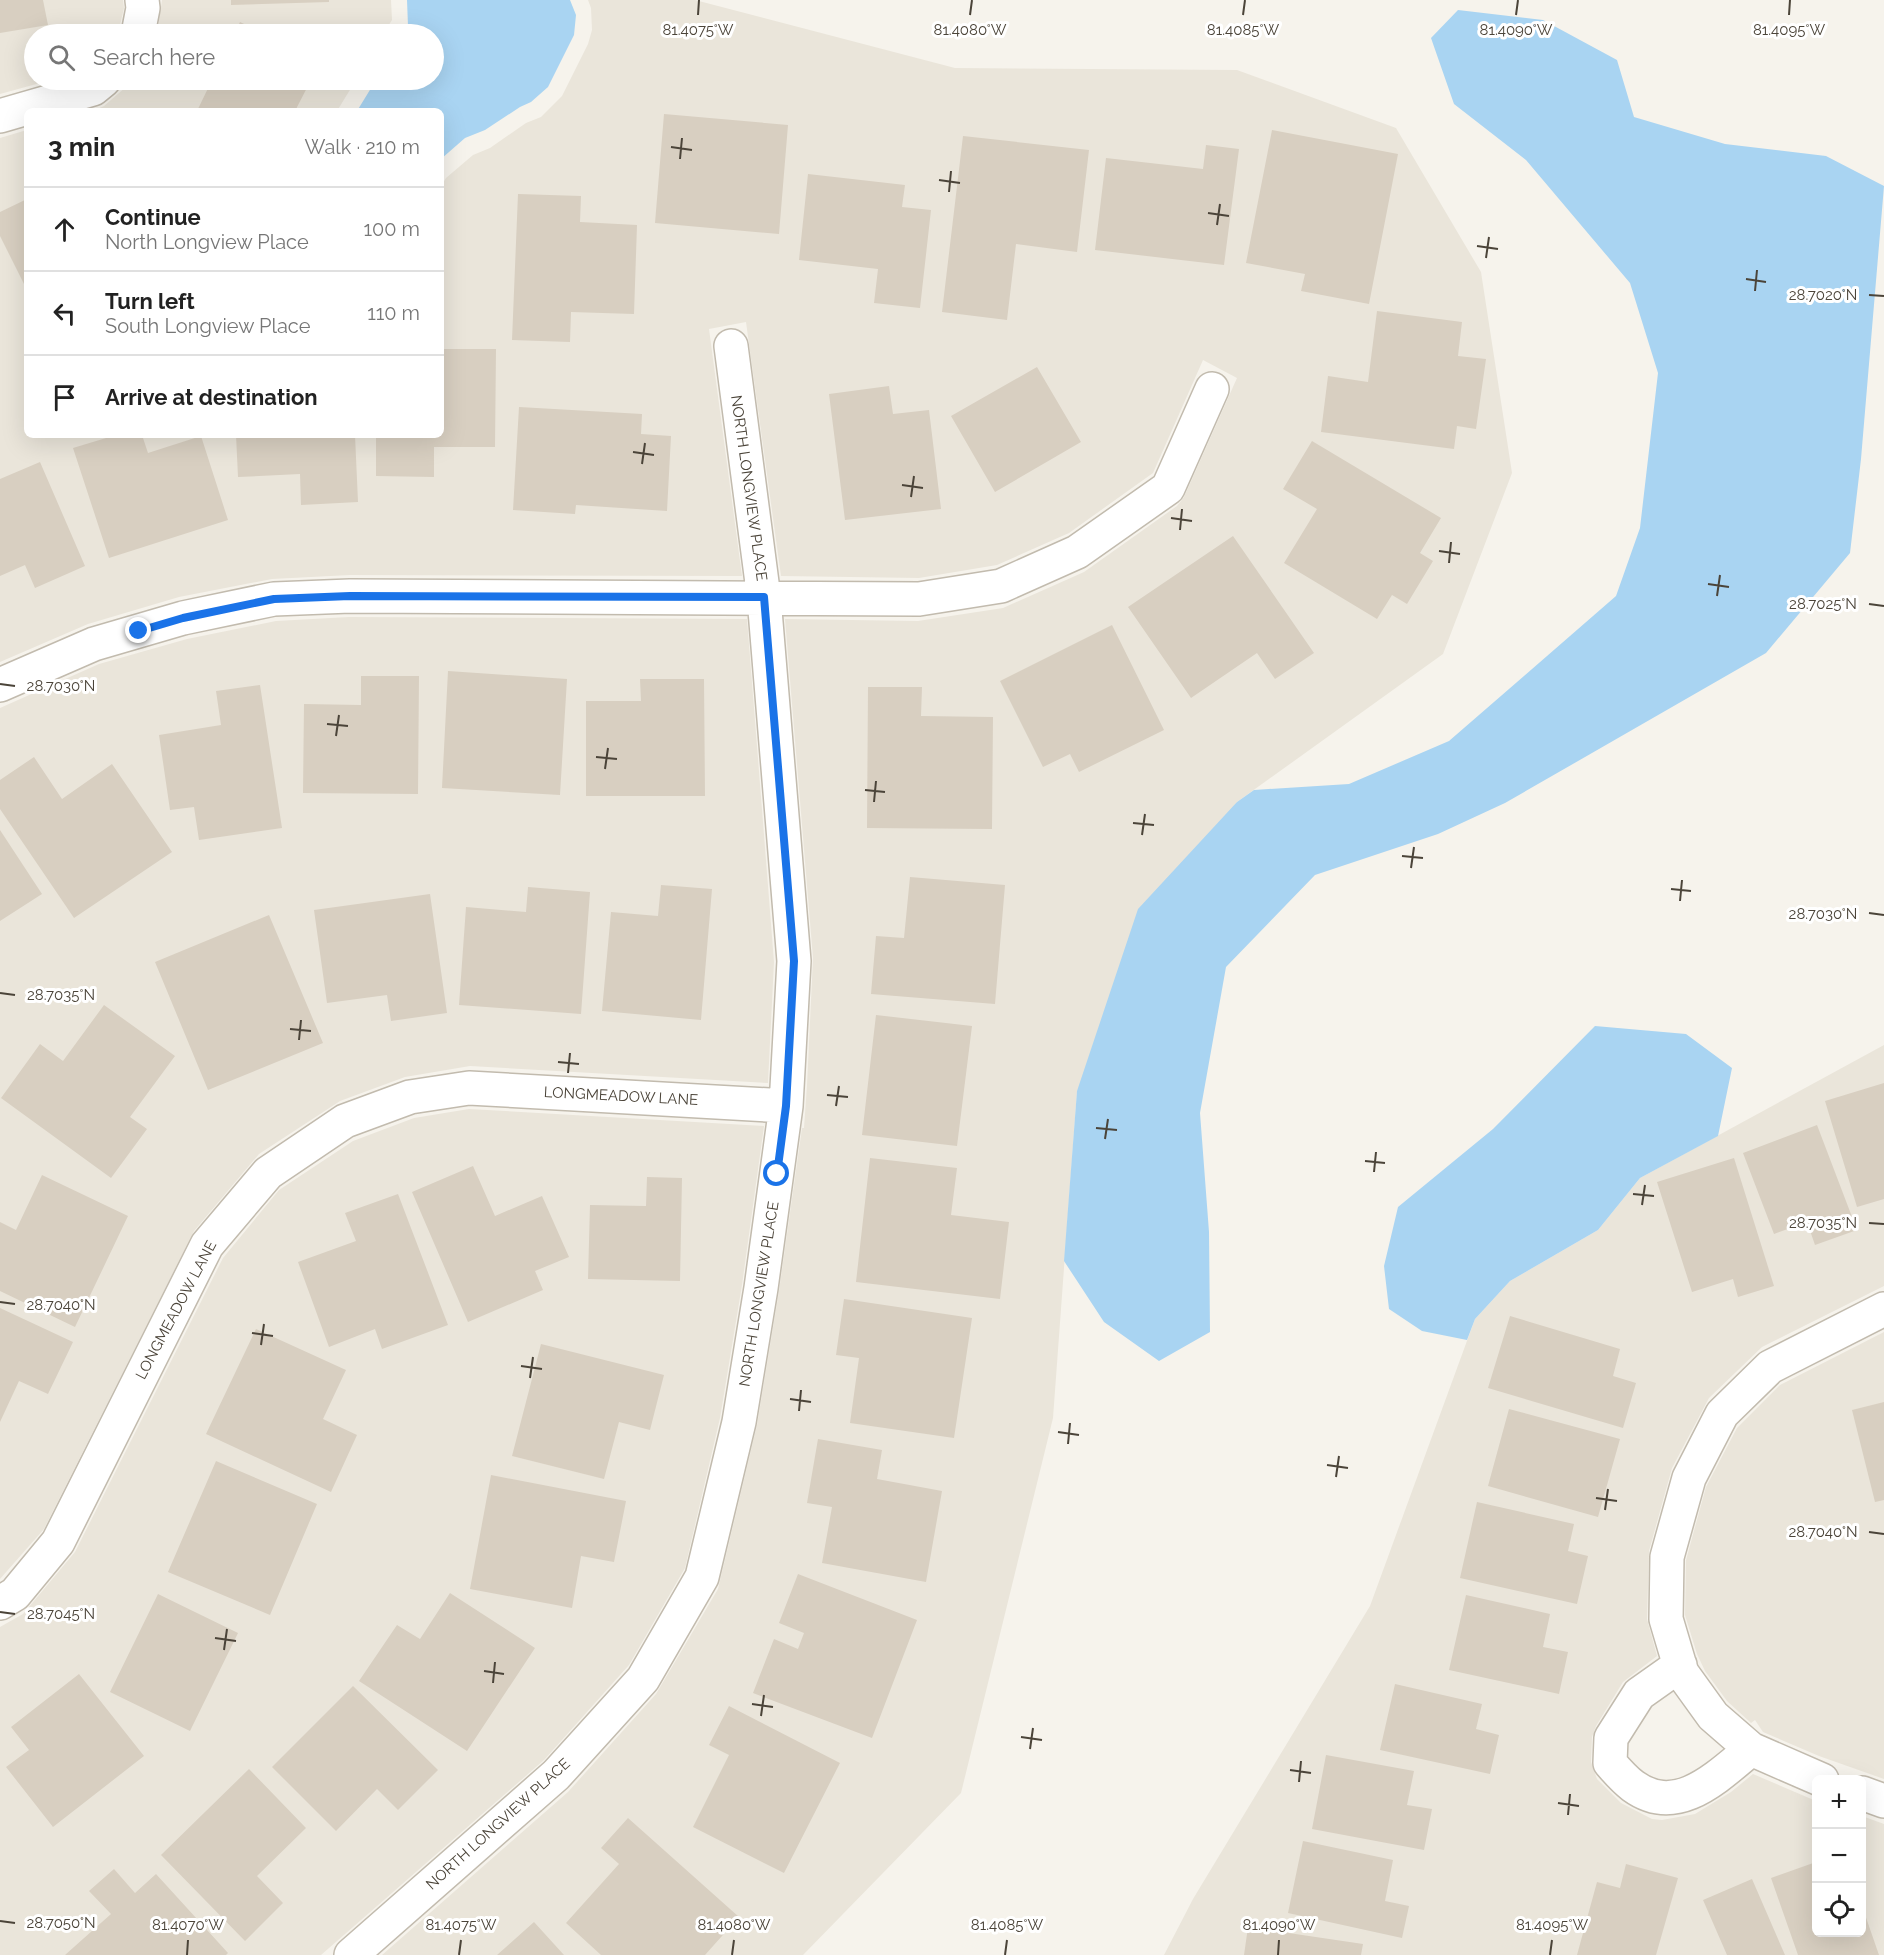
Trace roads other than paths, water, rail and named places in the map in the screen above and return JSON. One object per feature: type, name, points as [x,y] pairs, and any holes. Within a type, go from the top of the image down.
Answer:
[{"type":"street","points":[[140,24],[142,0]]},
{"type":"street","points":[[28,108],[90,90]]},
{"type":"street","points":[[0,116],[24,109]]},
{"type":"street","name":"NORTH LONGVIEW PLACE","points":[[351,1955],[556,1775],[643,1679],[702,1577],[739,1422],[786,1106],[794,961],[764,597],[730,346]]},
{"type":"street","points":[[0,685],[94,644],[183,618],[274,599],[350,596],[919,599],[1001,586],[1077,552],[1167,488],[1212,389]]},
{"type":"street","name":"LONGMEADOW LANE","points":[[0,1603],[15,1594],[58,1542],[207,1245],[268,1173],[345,1122],[410,1097],[469,1088],[786,1106]]},
{"type":"street","points":[[1813,1775],[1751,1749],[1713,1716],[1682,1673],[1666,1619],[1667,1557],[1689,1478],[1722,1414],[1770,1367],[1884,1309]]},
{"type":"street","points":[[1680,1665],[1639,1694],[1611,1738],[1610,1763],[1633,1786],[1660,1799],[1686,1795],[1722,1773],[1751,1749]]},
{"type":"street","points":[[1866,1794],[1884,1801]]},
{"type":"water","points":[[407,0],[570,0],[576,15],[574,35],[548,87],[531,102],[485,130],[465,138],[444,156],[444,108],[359,108],[370,90],[444,90],[444,24],[408,24]]},
{"type":"water","points":[[1458,10],[1543,20],[1617,60],[1634,117],[1725,144],[1826,156],[1884,186],[1861,459],[1850,553],[1766,653],[1505,803],[1438,834],[1315,875],[1226,967],[1200,1113],[1209,1232],[1210,1332],[1159,1361],[1104,1322],[1064,1261],[1077,1091],[1138,909],[1237,802],[1254,790],[1349,784],[1449,741],[1616,596],[1640,528],[1658,373],[1630,283],[1526,160],[1454,104],[1431,38]]},
{"type":"water","points":[[1595,1026],[1686,1034],[1732,1068],[1718,1136],[1640,1178],[1598,1230],[1510,1281],[1475,1319],[1467,1340],[1422,1331],[1389,1309],[1384,1266],[1398,1207],[1493,1129]]}]
